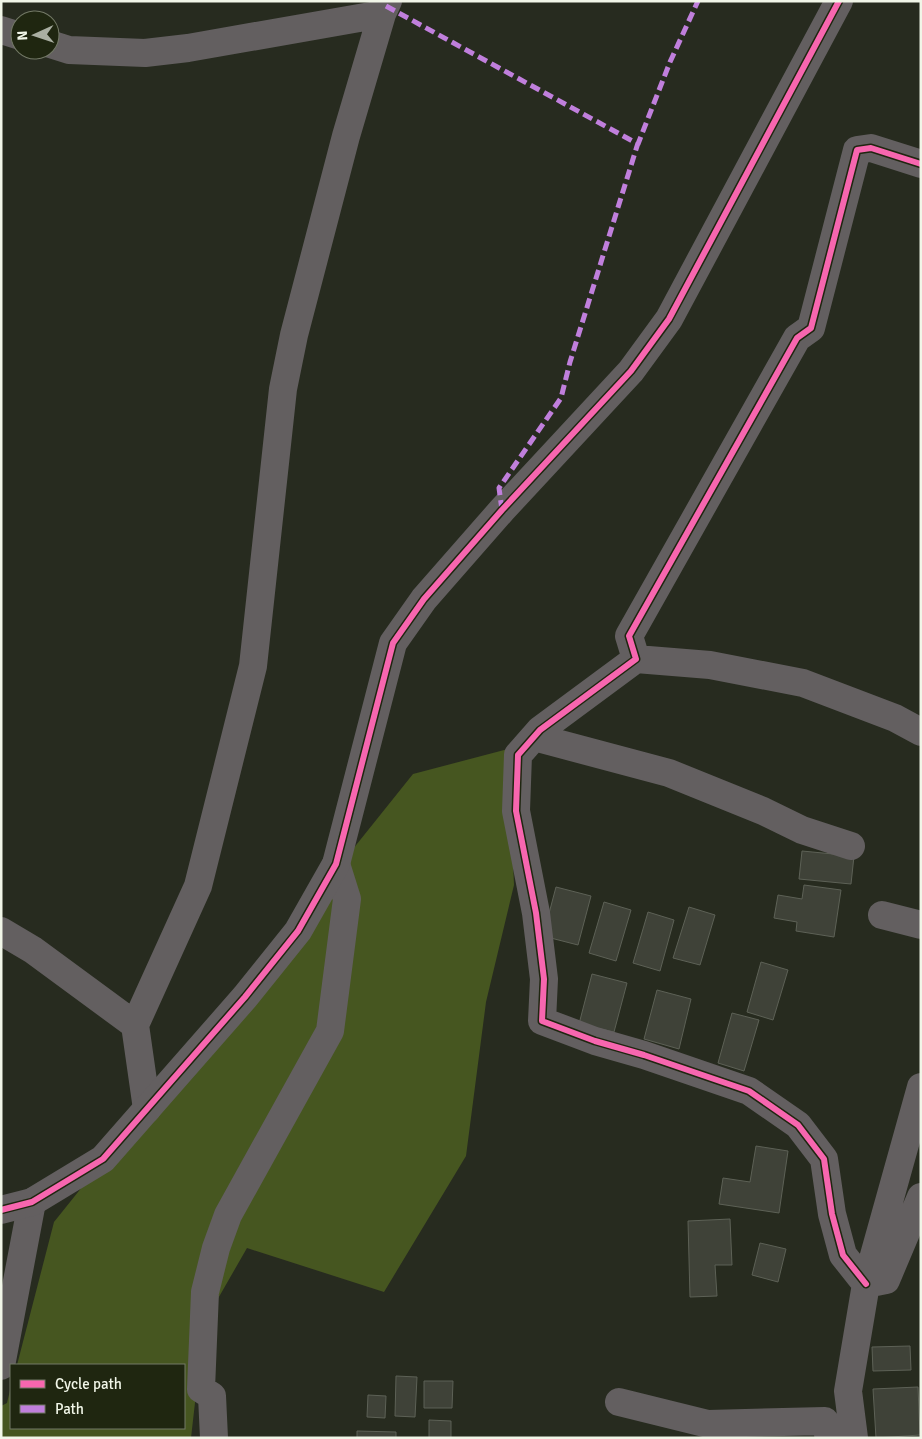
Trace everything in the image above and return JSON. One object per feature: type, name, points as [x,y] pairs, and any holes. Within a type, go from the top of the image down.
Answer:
[{"type":"street","points":[[1,1210],[32,1202],[104,1159],[245,997],[298,931],[336,864],[393,643],[424,599],[631,371],[669,319],[839,1]]},
{"type":"street","points":[[60,47],[69,50],[145,53],[188,48],[385,8],[346,136],[294,335],[283,389],[253,666],[198,886],[135,1025],[147,1109]]},
{"type":"street","points":[[636,658],[629,636],[797,338],[812,328],[857,150],[871,148],[921,164]]},
{"type":"street","points":[[866,1284],[843,1255],[832,1214],[824,1159],[798,1125],[749,1091],[644,1055],[595,1041],[542,1021],[544,979],[536,913],[516,812],[518,755],[540,730],[636,658],[710,665],[803,683],[896,718],[921,732]]},
{"type":"street","points":[[534,737],[669,773],[763,810],[802,830],[852,846]]},
{"type":"street","points":[[214,1438],[212,1396],[201,1390],[205,1292],[216,1248],[228,1215],[330,1031],[347,899],[336,864]]},
{"type":"street","points":[[882,915],[921,924]]},
{"type":"street","points":[[1,931],[33,950],[135,1025]]},
{"type":"street","points":[[854,1438],[848,1391],[866,1284],[921,1087]]},
{"type":"street","points":[[866,1284],[886,1280],[921,1197]]},
{"type":"street","points":[[1,1366],[32,1202]]},
{"type":"street","points":[[619,1402],[708,1424],[825,1422],[829,1438]]},
{"type":"green space","points":[[508,749],[514,885],[486,1002],[466,1156],[384,1292],[247,1248],[204,1323],[191,1438],[1,1438],[1,1406],[7,1403],[10,1390],[10,1429],[185,1429],[185,1364],[17,1364],[54,1222],[413,774]]},
{"type":"building","points":[[802,851],[854,856],[851,884],[799,879]]},
{"type":"building","points":[[804,885],[841,890],[834,937],[796,931],[797,922],[774,918],[778,895],[802,899]]},
{"type":"building","points":[[556,887],[591,896],[578,945],[543,936]]},
{"type":"building","points":[[604,902],[631,910],[616,961],[589,953]]},
{"type":"building","points":[[689,907],[715,915],[700,965],[673,958]]},
{"type":"building","points":[[648,912],[674,920],[660,971],[633,963]]},
{"type":"building","points":[[761,962],[788,970],[773,1020],[747,1012]]},
{"type":"building","points":[[592,974],[627,983],[614,1032],[579,1024]]},
{"type":"building","points":[[657,990],[691,999],[679,1049],[644,1039]]},
{"type":"building","points":[[732,1013],[759,1020],[744,1071],[718,1063]]},
{"type":"building","points":[[756,1146],[788,1151],[779,1213],[719,1204],[723,1178],[750,1182]]},
{"type":"building","points":[[730,1219],[732,1265],[715,1265],[717,1296],[690,1297],[688,1221]]},
{"type":"building","points":[[760,1243],[786,1249],[778,1282],[752,1275]]},
{"type":"building","points":[[910,1346],[911,1370],[873,1371],[872,1347]]},
{"type":"building","points":[[396,1376],[417,1377],[415,1417],[395,1416]]},
{"type":"building","points":[[424,1381],[453,1381],[452,1408],[424,1408]]},
{"type":"building","points":[[918,1387],[920,1435],[876,1438],[873,1389]]},
{"type":"building","points":[[368,1395],[386,1396],[385,1418],[367,1417]]},
{"type":"building","points":[[429,1420],[451,1421],[451,1438],[429,1438]]},
{"type":"building","points":[[357,1431],[396,1432],[396,1438],[357,1438]]},
{"type":"marked path","points":[[386,6],[638,144],[670,62],[698,1]]},
{"type":"marked path","points":[[502,510],[499,488],[561,398],[570,362],[638,143]]},
{"type":"cycle path","points":[[1,1210],[32,1202],[103,1159],[245,997],[298,931],[336,864],[393,643],[424,599],[502,510],[631,371],[669,319],[839,1]]},
{"type":"cycle path","points":[[866,1284],[843,1255],[832,1214],[824,1159],[798,1125],[749,1091],[644,1055],[595,1041],[542,1021],[544,979],[536,913],[516,811],[518,755],[540,730],[636,659],[629,636],[797,338],[811,328],[857,150],[871,148],[921,164]]}]
